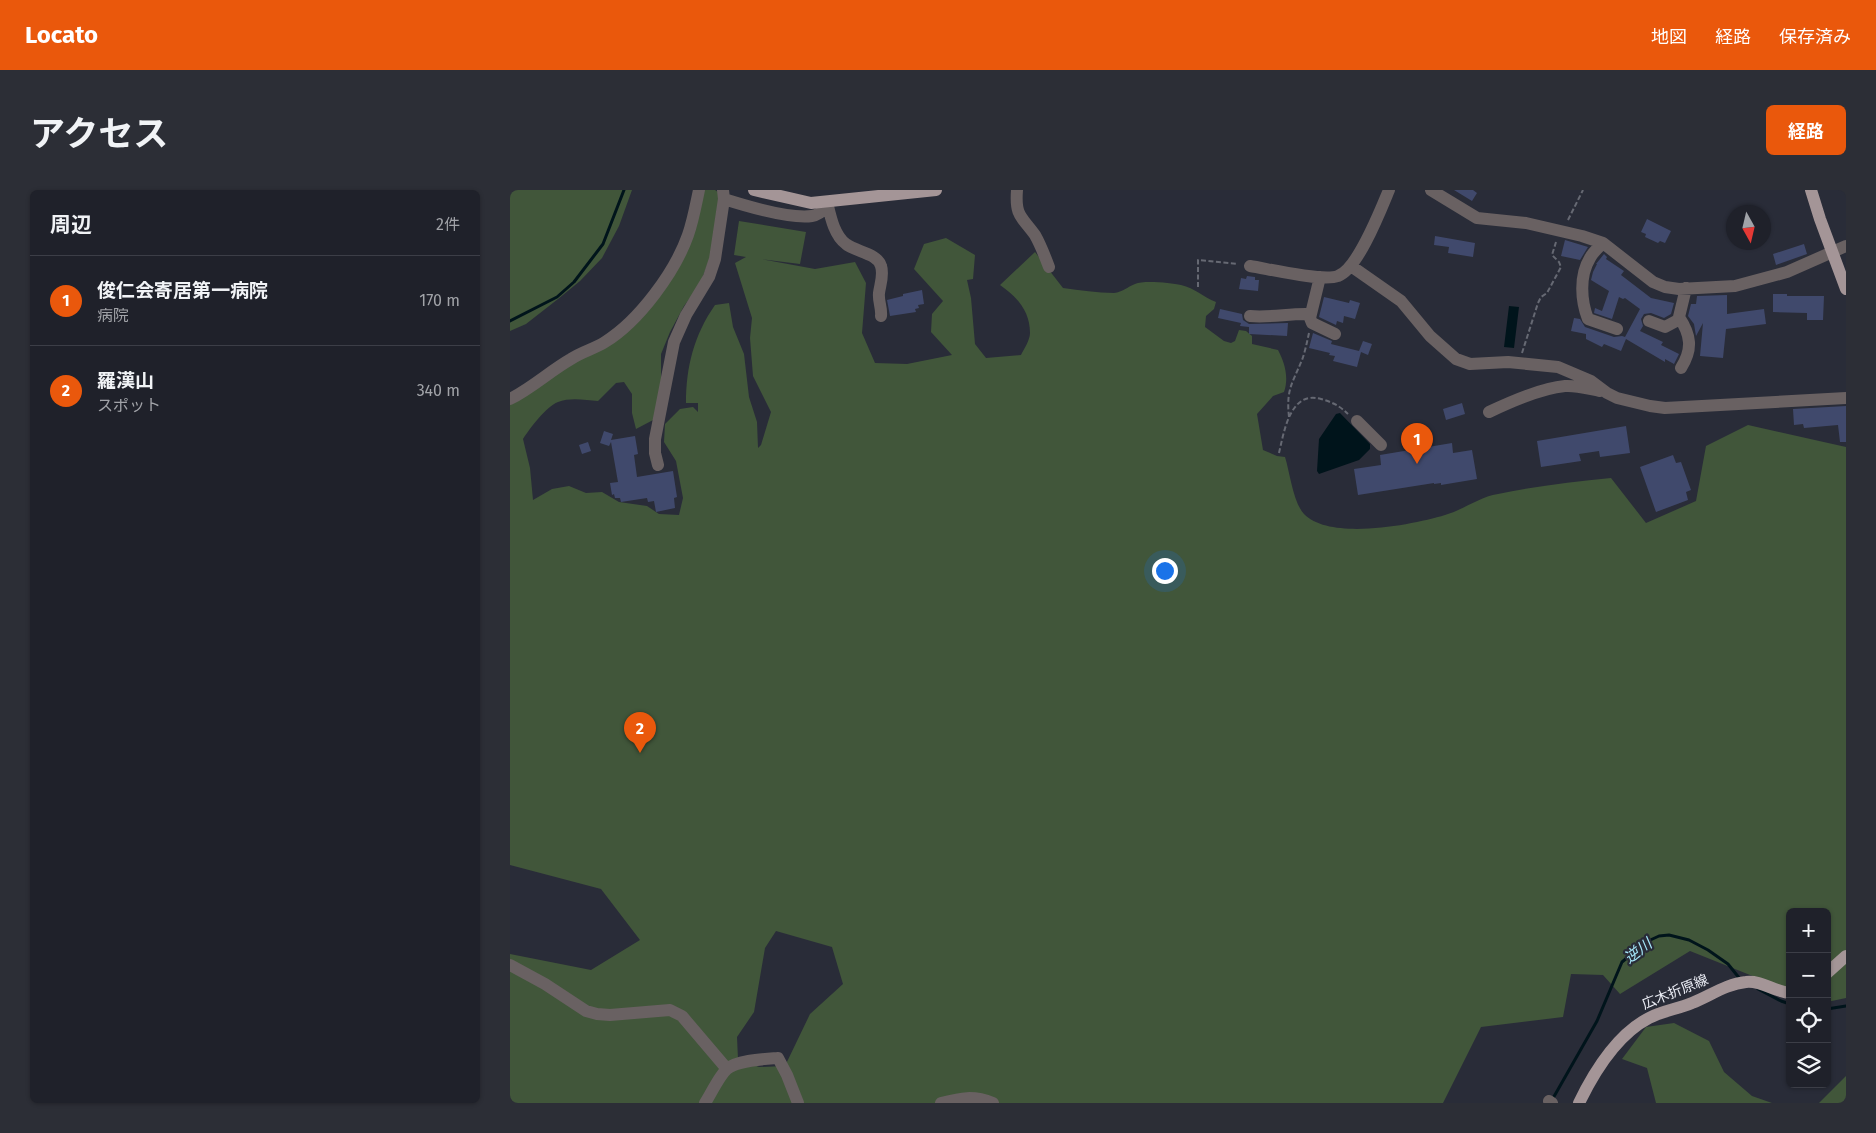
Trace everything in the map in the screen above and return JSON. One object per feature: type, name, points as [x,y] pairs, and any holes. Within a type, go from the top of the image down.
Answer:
[{"type":"main road","points":[[754,190],[795,200],[828,204],[936,190]]},
{"type":"main road","points":[[1811,190],[1846,289]]},
{"type":"main road","points":[[1831,970],[1846,956]]},
{"type":"main road","name":"広木折原線","points":[[1579,1103],[1597,1070],[1635,1026],[1650,1017],[1692,1003],[1726,987],[1747,981],[1786,992]]},
{"type":"street","points":[[510,399],[522,393],[571,358],[605,342],[620,330],[657,291],[688,235],[699,190]]},
{"type":"street","points":[[1017,190],[1017,209],[1023,222],[1036,237],[1049,267]]},
{"type":"street","points":[[1250,266],[1320,277],[1340,276],[1351,266],[1370,233],[1389,190]]},
{"type":"street","points":[[1431,190],[1477,218],[1526,224],[1602,242],[1653,282],[1665,287],[1735,286],[1787,272],[1846,246]]},
{"type":"street","points":[[658,465],[655,453],[655,439],[674,342],[686,315],[709,277],[715,259],[723,195],[764,210],[804,216],[813,216],[822,212],[828,204]]},
{"type":"street","points":[[828,204],[837,233],[844,243],[855,250],[874,257],[881,265],[882,274],[879,294],[881,316]]},
{"type":"street","points":[[1602,242],[1590,258],[1585,271],[1583,298],[1588,319],[1617,330]]},
{"type":"street","points":[[1351,266],[1401,301],[1430,336],[1456,359],[1470,364],[1516,363],[1558,367],[1591,381],[1617,398],[1666,408],[1846,398]]},
{"type":"street","points":[[1311,318],[1320,277]]},
{"type":"street","points":[[1681,368],[1688,356],[1689,339],[1686,326],[1679,317],[1686,288]]},
{"type":"street","points":[[1250,316],[1274,317],[1295,313],[1311,318],[1335,334]]},
{"type":"street","points":[[1649,321],[1665,327],[1680,319]]},
{"type":"street","points":[[1489,412],[1520,398],[1564,386],[1582,387],[1607,393]]},
{"type":"street","points":[[1357,421],[1381,445]]},
{"type":"street","points":[[510,965],[545,984],[586,1011],[610,1016],[670,1010],[682,1016],[727,1069]]},
{"type":"street","points":[[705,1103],[727,1069],[750,1061],[778,1058],[798,1103]]},
{"type":"street","points":[[940,1103],[958,1098],[979,1098],[993,1103]]},
{"type":"path","points":[[1516,363],[1524,349],[1538,303],[1541,297],[1547,294],[1561,267],[1552,255],[1552,250],[1583,190]]},
{"type":"path","points":[[1198,287],[1198,260],[1214,260],[1250,266]]},
{"type":"path","points":[[1289,417],[1288,393],[1302,360],[1311,318]]},
{"type":"path","points":[[1279,453],[1289,417],[1295,406],[1308,398],[1317,398],[1339,406],[1357,421]]},
{"type":"green space","points":[[510,190],[632,190],[619,226],[602,258],[580,281],[558,299],[526,324],[510,331]]},
{"type":"green space","points":[[704,190],[715,190],[718,192],[718,206],[713,250],[700,284],[684,306],[661,354],[661,381],[655,419],[636,429],[632,413],[632,394],[624,382],[616,383],[598,401],[568,400],[558,402],[548,408],[523,439],[530,468],[533,500],[552,489],[569,486],[586,493],[602,492],[619,502],[647,506],[659,514],[679,515],[683,498],[676,461],[664,442],[665,424],[680,409],[693,407],[698,412],[698,403],[686,403],[690,364],[702,328],[715,305],[729,303],[733,327],[744,354],[749,397],[757,422],[758,448],[761,445],[771,412],[753,376],[750,338],[752,318],[735,263],[746,257],[734,255],[739,221],[806,232],[800,264],[761,259],[815,269],[855,262],[866,283],[862,333],[875,363],[907,364],[952,355],[931,332],[932,314],[943,301],[914,269],[924,244],[946,238],[975,255],[973,279],[967,280],[971,298],[975,344],[986,358],[1021,355],[1027,344],[1030,333],[1025,311],[1012,294],[1000,285],[1035,252],[1063,288],[1114,293],[1135,284],[1151,282],[1181,285],[1195,290],[1216,302],[1214,309],[1206,316],[1205,327],[1224,341],[1231,343],[1235,341],[1239,330],[1246,331],[1252,336],[1252,344],[1278,350],[1286,371],[1286,381],[1284,392],[1273,396],[1257,414],[1263,450],[1285,457],[1294,495],[1304,514],[1316,522],[1332,527],[1351,529],[1372,528],[1413,523],[1452,513],[1491,496],[1512,491],[1611,478],[1646,523],[1696,501],[1706,446],[1748,425],[1846,447],[1846,998],[1831,1001],[1831,908],[1786,908],[1786,989],[1690,951],[1620,994],[1603,975],[1571,974],[1563,1017],[1481,1027],[1443,1103],[510,1103],[510,954],[591,970],[640,940],[601,889],[510,865],[510,402],[529,392],[662,293]],"holes":[[[776,931],[832,947],[843,984],[810,1014],[785,1066],[759,1067],[738,1059],[737,1037],[754,1012],[765,948]]]},
{"type":"green space","points":[[1674,1023],[1709,1041],[1724,1072],[1752,1096],[1772,1103],[1656,1103],[1647,1068],[1622,1059],[1646,1027]]},
{"type":"green space","points":[[1846,1076],[1846,1103],[1819,1103]]},
{"type":"water","points":[[1509,306],[1519,307],[1514,348],[1504,347]]},
{"type":"water","points":[[1340,413],[1370,444],[1370,449],[1359,460],[1319,474],[1317,471],[1319,439],[1336,414]]},
{"type":"building","points":[[1454,190],[1473,190],[1477,193],[1472,201]]},
{"type":"building","points":[[1647,219],[1671,231],[1665,243],[1660,241],[1658,243],[1645,237],[1646,234],[1641,232]]},
{"type":"building","points":[[1435,236],[1475,243],[1473,257],[1448,253],[1449,247],[1434,245]]},
{"type":"building","points":[[1565,240],[1588,247],[1580,260],[1561,256]]},
{"type":"building","points":[[1804,244],[1807,254],[1776,265],[1773,254]]},
{"type":"building","points":[[1604,254],[1607,257],[1606,259],[1624,271],[1621,275],[1651,298],[1674,303],[1671,314],[1664,318],[1651,313],[1644,314],[1641,319],[1643,326],[1640,331],[1663,342],[1661,345],[1679,354],[1674,364],[1665,359],[1665,362],[1626,339],[1621,351],[1604,344],[1602,347],[1586,339],[1586,334],[1571,331],[1574,318],[1580,319],[1585,327],[1614,337],[1625,337],[1640,309],[1625,298],[1619,297],[1612,319],[1594,313],[1595,308],[1602,311],[1609,291],[1591,280],[1596,264]]},
{"type":"building","points":[[1247,276],[1255,277],[1255,280],[1259,280],[1258,291],[1239,289],[1241,278],[1246,279]]},
{"type":"building","points":[[922,290],[924,304],[918,305],[919,308],[915,309],[916,312],[890,316],[887,300]]},
{"type":"building","points":[[1773,294],[1824,296],[1823,320],[1807,320],[1807,313],[1773,312]]},
{"type":"building","points":[[1727,295],[1727,314],[1764,309],[1766,324],[1726,329],[1723,358],[1700,356],[1703,323],[1696,336],[1694,324],[1688,316],[1691,304],[1696,304],[1697,296]]},
{"type":"building","points":[[1324,297],[1349,303],[1350,300],[1360,303],[1355,319],[1344,316],[1343,323],[1337,321],[1336,325],[1319,317]]},
{"type":"building","points":[[1220,309],[1242,314],[1243,320],[1249,324],[1288,323],[1287,336],[1249,334],[1249,327],[1240,326],[1241,323],[1218,318]]},
{"type":"building","points":[[1313,333],[1332,341],[1331,344],[1359,351],[1363,341],[1372,344],[1368,355],[1361,352],[1357,367],[1333,361],[1335,356],[1329,355],[1330,353],[1309,348]]},
{"type":"building","points":[[1462,403],[1465,414],[1446,420],[1443,409]]},
{"type":"building","points":[[1846,406],[1846,442],[1840,442],[1838,425],[1804,428],[1803,424],[1794,425],[1793,409]]},
{"type":"building","points":[[1626,426],[1630,453],[1600,457],[1599,451],[1579,454],[1581,461],[1541,467],[1537,441]]},
{"type":"building","points":[[604,431],[613,434],[611,440],[635,436],[638,454],[634,455],[637,477],[673,471],[677,497],[674,498],[675,508],[656,512],[654,501],[648,502],[647,498],[621,502],[620,498],[615,498],[614,494],[612,495],[610,483],[618,482],[611,442],[609,446],[600,443]]},
{"type":"building","points":[[588,442],[591,451],[582,454],[579,445]]},
{"type":"building","points":[[1452,443],[1453,453],[1472,450],[1477,479],[1441,485],[1441,483],[1434,483],[1358,495],[1354,469],[1381,465],[1380,455]]},
{"type":"building","points":[[1673,455],[1676,463],[1681,462],[1691,490],[1686,492],[1688,500],[1656,512],[1640,467]]},
{"type":"waterway","points":[[510,321],[557,297],[574,282],[603,244],[624,190]]},
{"type":"waterway","name":"逆川","points":[[1552,1100],[1597,1021],[1622,962],[1646,942],[1659,936],[1669,935],[1689,940],[1728,964],[1740,979]]},
{"type":"waterway","name":"逆川","points":[[1758,989],[1786,1003]]},
{"type":"waterway","name":"逆川","points":[[1831,1008],[1846,1006]]},
{"type":"place","name":"俊仁会寄居第一病院","points":[[1417,464]]},
{"type":"place","name":"羅漢山","points":[[640,753]]}]
